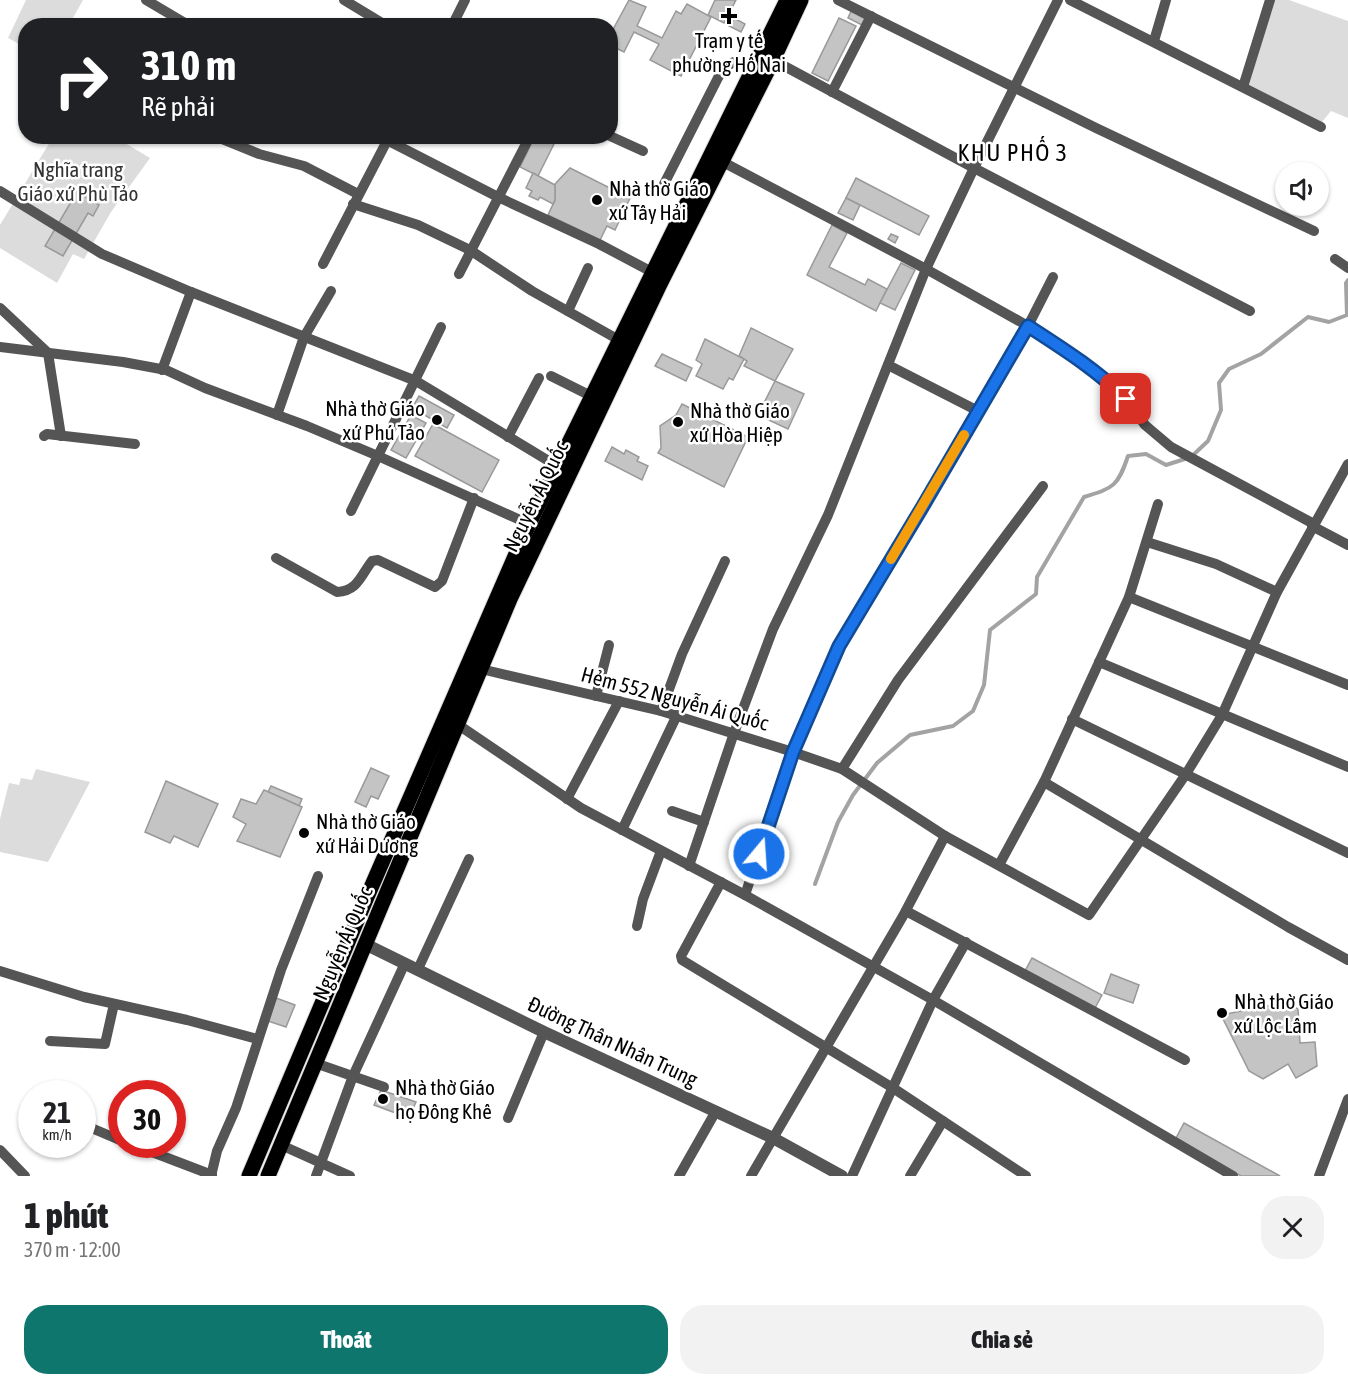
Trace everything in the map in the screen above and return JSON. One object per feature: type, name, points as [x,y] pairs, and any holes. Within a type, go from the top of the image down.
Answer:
[{"type":"main road","name":"Nguyễn Ái Quốc","points":[[249,1176],[323,1000],[535,526],[773,60],[791,2]]},
{"type":"main road","name":"Nguyễn Ái Quốc","points":[[268,1176],[481,669],[535,526],[537,506],[752,71],[791,2]]},
{"type":"main road","points":[[316,1017],[332,1022]]},
{"type":"street","points":[[146,0],[176,18]]},
{"type":"street","points":[[344,0],[374,18]]},
{"type":"street","points":[[456,18],[465,0]]},
{"type":"street","points":[[838,0],[1096,128],[1314,231]]},
{"type":"street","points":[[689,866],[734,733],[773,629],[828,515],[926,269],[1058,0]]},
{"type":"street","points":[[1070,0],[1321,127]]},
{"type":"street","points":[[1154,41],[1167,0]]},
{"type":"street","points":[[1243,87],[1270,0]]},
{"type":"street","points":[[832,92],[871,16]]},
{"type":"street","points":[[773,60],[974,168],[1250,311]]},
{"type":"street","points":[[660,192],[723,68],[734,62],[752,71]]},
{"type":"street","points":[[618,140],[643,151]]},
{"type":"street","points":[[235,144],[259,154],[304,166],[356,199],[470,250],[500,271],[619,340]]},
{"type":"street","points":[[323,264],[382,144]]},
{"type":"street","points":[[396,144],[498,197],[599,244],[652,272]]},
{"type":"street","points":[[459,274],[526,144]]},
{"type":"street","points":[[722,161],[1028,326],[1112,385],[1126,399],[1145,425],[1171,447],[1348,545]]},
{"type":"street","points":[[0,191],[102,254],[191,292],[416,381],[557,466]]},
{"type":"street","points":[[1335,259],[1347,267]]},
{"type":"street","points":[[568,311],[588,268]]},
{"type":"street","points":[[745,895],[793,752],[839,646],[1028,326],[1053,278]]},
{"type":"street","points":[[277,415],[304,337],[331,291]]},
{"type":"street","points":[[162,370],[191,292]]},
{"type":"street","points":[[0,308],[48,353],[61,436]]},
{"type":"street","points":[[351,511],[441,327]]},
{"type":"street","points":[[0,347],[123,362],[162,370],[378,456],[535,526]]},
{"type":"street","points":[[888,365],[978,411]]},
{"type":"street","points":[[551,376],[591,396]]},
{"type":"street","points":[[508,437],[539,378]]},
{"type":"street","points":[[44,436],[47,434],[135,444]]},
{"type":"street","points":[[1142,839],[1222,715],[1277,592],[1348,464]]},
{"type":"street","points":[[842,769],[898,680],[1043,486]]},
{"type":"street","points":[[276,558],[338,592],[354,588],[372,561],[378,560],[435,587],[442,581],[474,498]]},
{"type":"street","points":[[999,865],[1044,782],[1129,597],[1158,504]]},
{"type":"street","points":[[1148,542],[1216,564],[1277,592]]},
{"type":"street","points":[[661,711],[682,654],[725,561]]},
{"type":"street","points":[[1129,597],[1348,685]]},
{"type":"street","points":[[596,696],[609,645]]},
{"type":"street","points":[[1100,662],[1348,767]]},
{"type":"street","name":"Hẻm 552 Nguyễn Ái Quốc","points":[[481,669],[677,715],[842,769],[945,836],[1089,915],[1142,839]]},
{"type":"street","points":[[567,799],[619,701]]},
{"type":"street","points":[[622,830],[677,715]]},
{"type":"street","points":[[1072,719],[1348,853]]},
{"type":"street","points":[[457,724],[567,799],[933,1000],[1233,1176]]},
{"type":"street","points":[[1044,782],[1288,927],[1348,960]]},
{"type":"street","points":[[672,811],[704,822]]},
{"type":"street","points":[[751,1176],[906,911],[945,836]]},
{"type":"street","points":[[637,926],[643,899],[661,851]]},
{"type":"street","points":[[418,969],[469,859]]},
{"type":"street","points":[[168,1158],[212,1175],[217,1150],[236,1108],[281,970],[318,876]]},
{"type":"street","points":[[720,882],[681,958],[893,1088],[1026,1176]]},
{"type":"street","points":[[906,911],[1185,1060]]},
{"type":"street","points":[[852,1176],[933,1000],[966,942]]},
{"type":"street","name":"Đường Thân Nhân Trung","points":[[365,944],[544,1032],[773,1138],[842,1176]]},
{"type":"street","points":[[316,1176],[353,1076],[405,963]]},
{"type":"street","points":[[0,971],[84,997],[187,1020],[257,1039]]},
{"type":"street","points":[[50,1041],[105,1044],[114,1004]]},
{"type":"street","points":[[508,1118],[544,1032]]},
{"type":"street","points":[[315,1063],[384,1087]]},
{"type":"street","points":[[1319,1176],[1348,1101]]},
{"type":"street","points":[[679,1176],[716,1111]]},
{"type":"street","points":[[910,1176],[943,1121]]},
{"type":"street","points":[[281,1145],[350,1176]]},
{"type":"street","points":[[0,1150],[25,1176]]},
{"type":"green space","points":[[26,0],[83,0],[73,18],[18,18],[18,43],[8,38]]},
{"type":"green space","points":[[1274,0],[1289,0],[1348,21],[1348,118],[1331,111],[1322,122],[1249,85]]},
{"type":"green space","name":"Nghĩa trang Giáo xứ Phù Tảo","points":[[49,144],[127,144],[150,158],[111,212],[84,259],[73,254],[57,283],[0,248],[0,225]]},
{"type":"green space","points":[[36,769],[90,782],[48,862],[0,852],[0,819],[9,783],[19,785],[21,778],[32,780]]},
{"type":"building","points":[[629,0],[646,7],[637,26],[662,38],[676,11],[681,14],[687,4],[711,17],[681,76],[650,60],[659,44],[634,32],[624,52],[618,49],[618,20]]},
{"type":"building","points":[[715,0],[736,0],[724,23],[708,15]]},
{"type":"building","points":[[851,11],[865,19],[862,25],[848,18]]},
{"type":"building","points":[[734,18],[745,24],[741,32],[729,26]]},
{"type":"building","points":[[839,18],[856,26],[828,81],[812,73]]},
{"type":"building","points":[[531,144],[554,144],[538,176],[520,167]]},
{"type":"building","points":[[570,168],[630,198],[615,230],[607,226],[600,240],[548,215],[555,200],[555,184]]},
{"type":"building","points":[[533,173],[555,185],[553,204],[540,197],[538,200],[529,196],[532,191],[526,188]]},
{"type":"building","points":[[856,178],[929,216],[919,235],[846,198]]},
{"type":"building","points":[[73,189],[99,205],[93,216],[88,213],[63,256],[45,246],[71,202],[67,200]]},
{"type":"building","points":[[846,198],[860,205],[853,220],[838,213]]},
{"type":"building","points":[[832,225],[847,233],[829,267],[865,285],[868,279],[887,289],[876,311],[807,275]]},
{"type":"building","points":[[891,234],[898,237],[895,243],[888,239]]},
{"type":"building","points":[[901,263],[915,270],[895,310],[880,303]]},
{"type":"building","points":[[751,328],[793,349],[775,381],[744,366],[747,361],[739,356]]},
{"type":"building","points":[[705,339],[744,359],[733,380],[729,378],[723,389],[696,376],[702,364],[696,360]]},
{"type":"building","points":[[662,354],[692,368],[686,381],[655,366]]},
{"type":"building","points":[[775,381],[804,394],[788,429],[758,415]]},
{"type":"building","points":[[419,396],[454,415],[447,428],[412,408]]},
{"type":"building","points":[[682,404],[748,437],[724,487],[658,453],[661,448],[660,426],[676,415]]},
{"type":"building","points":[[411,415],[426,423],[406,458],[391,450]]},
{"type":"building","points":[[433,424],[499,460],[482,492],[415,456]]},
{"type":"building","points":[[612,447],[624,454],[626,450],[639,457],[637,461],[648,466],[642,480],[605,461]]},
{"type":"building","points":[[371,768],[389,776],[378,799],[371,796],[366,807],[355,802]]},
{"type":"building","points":[[166,781],[218,804],[198,847],[174,836],[170,843],[145,832]]},
{"type":"building","points":[[271,786],[302,799],[299,806],[268,792]]},
{"type":"building","points":[[264,790],[302,807],[280,857],[237,841],[246,824],[233,817],[241,799],[256,804]]},
{"type":"building","points":[[1032,958],[1102,995],[1095,1008],[1025,971]]},
{"type":"building","points":[[1111,974],[1139,985],[1133,1003],[1104,993]]},
{"type":"building","points":[[276,998],[295,1005],[286,1027],[268,1021]]},
{"type":"building","points":[[1287,1002],[1298,1009],[1300,1043],[1315,1042],[1317,1066],[1296,1078],[1288,1064],[1263,1079],[1249,1071],[1221,1015]]},
{"type":"building","name":"Nhà thờ Giáo họ Đông Khê","points":[[381,1090],[416,1102],[409,1118],[374,1105]]},
{"type":"building","points":[[1184,1123],[1280,1176],[1241,1176],[1176,1138]]},
{"type":"waterway","points":[[815,884],[838,822],[853,795],[877,763],[910,735],[953,726],[973,711],[984,685],[990,630],[1036,594],[1037,577],[1084,497],[1114,484],[1128,456],[1146,454],[1166,465],[1191,457],[1208,441],[1221,410],[1219,383],[1229,369],[1261,354],[1308,317],[1329,322],[1347,315],[1346,283],[1348,280]]},
{"type":"slow traffic","points":[[891,559],[964,435]]},
{"type":"place","name":"Trạm y tế phường Hố Nai","points":[[729,16]]},
{"type":"place","name":"Nhà thờ Giáo xứ Tây Hải","points":[[597,200]]},
{"type":"place","name":"Nhà thờ Giáo xứ Phú Tảo","points":[[437,420]]},
{"type":"place","name":"Nhà thờ Giáo xứ Hòa Hiệp","points":[[678,422]]},
{"type":"place","name":"Nhà thờ Giáo xứ Hải Dương","points":[[304,833]]},
{"type":"place","name":"Nhà thờ Giáo xứ Lộc Lâm","points":[[1222,1013]]},
{"type":"place","name":"Nhà thờ Giáo họ Đông Khê","points":[[383,1099]]},
{"type":"district","name":"KHU PHỐ 3","points":[[1013,152]]},
{"type":"route","points":[[759,854],[793,752],[839,646],[1028,326],[1112,385],[1126,399]]}]
